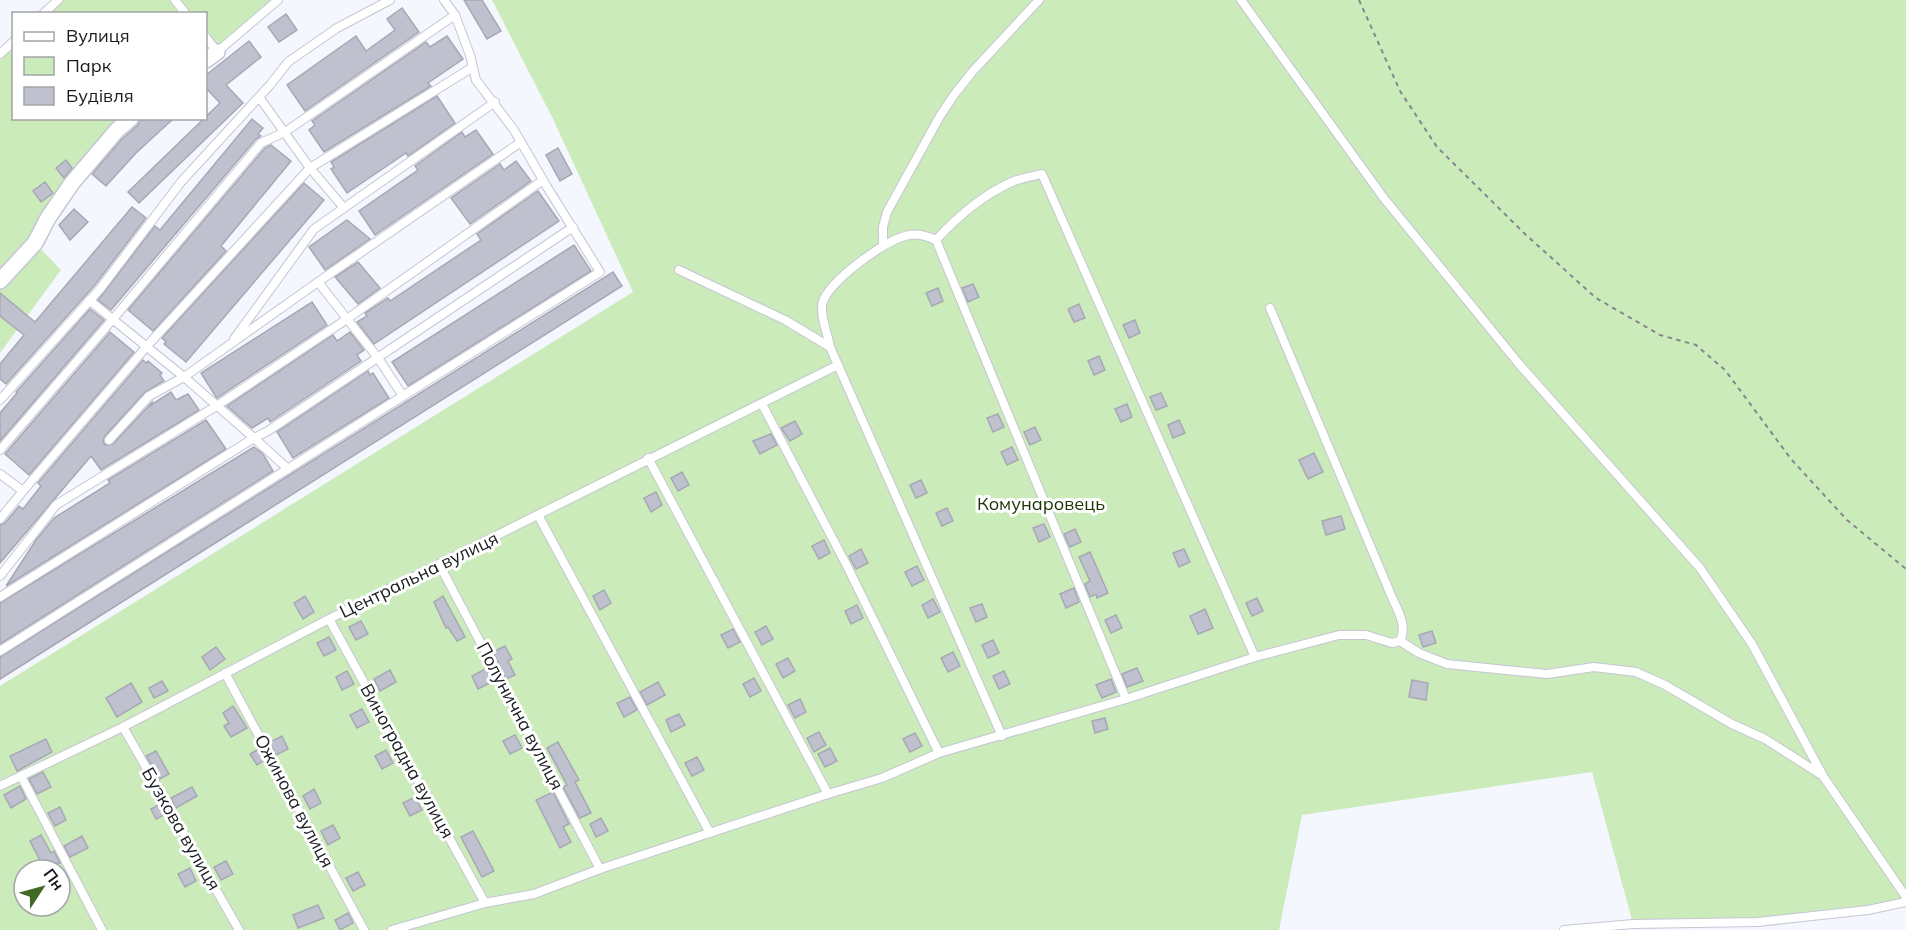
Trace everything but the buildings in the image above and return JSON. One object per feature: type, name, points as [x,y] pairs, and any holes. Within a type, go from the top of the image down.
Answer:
[{"type":"street","points":[[0,281],[35,243],[48,218],[72,183],[117,130],[129,120]]},
{"type":"lane","points":[[45,12],[58,0]]},
{"type":"lane","points":[[175,0],[184,12]]},
{"type":"lane","points":[[207,41],[211,56],[278,0]]},
{"type":"lane","points":[[0,400],[89,300],[181,182],[288,62],[337,28],[390,0]]},
{"type":"lane","points":[[0,651],[600,272],[521,141],[495,102],[476,80],[455,15],[444,0]]},
{"type":"lane","points":[[883,246],[883,227],[887,212],[902,189],[940,116],[973,70],[1039,0]]},
{"type":"lane","points":[[1241,0],[1390,206],[1519,364],[1700,568],[1752,644],[1823,776],[1906,897]]},
{"type":"lane","points":[[0,450],[261,143],[285,132],[455,15]]},
{"type":"lane","points":[[0,54],[12,43]]},
{"type":"lane","points":[[0,519],[147,346],[310,168],[473,67]]},
{"type":"lane","points":[[259,97],[310,168],[344,208]]},
{"type":"lane","points":[[230,345],[314,229],[495,102]]},
{"type":"lane","points":[[109,440],[150,396],[230,345],[521,141]]},
{"type":"lane","points":[[936,240],[956,218],[990,194],[1015,181],[1042,174],[1255,657]]},
{"type":"lane","points":[[0,576],[56,506],[218,405],[347,319],[543,180]]},
{"type":"lane","points":[[0,597],[268,431],[573,227]]},
{"type":"lane","points":[[1002,736],[830,347],[822,305],[828,290],[883,246],[903,236],[919,233],[936,240],[1126,699]]},
{"type":"lane","points":[[679,270],[777,316],[830,347]]},
{"type":"lane","points":[[318,282],[378,358],[404,396]]},
{"type":"lane","points":[[89,300],[184,376],[288,469]]},
{"type":"lane","points":[[392,930],[485,903],[534,894],[600,869],[882,778],[939,753],[1126,699],[1255,657],[1340,635],[1366,635],[1392,643],[1400,641],[1404,635],[1403,626],[1391,595],[1270,308]]},
{"type":"lane","name":"Центральна вулиця","points":[[0,786],[123,727],[329,619],[838,365]]},
{"type":"lane","points":[[762,404],[847,566],[939,753]]},
{"type":"lane","points":[[648,458],[828,794]]},
{"type":"lane","points":[[0,474],[23,491]]},
{"type":"lane","points":[[538,515],[710,833]]},
{"type":"lane","name":"Полунична вулиця","points":[[439,564],[600,869]]},
{"type":"lane","name":"Виноградна вулиця","points":[[329,619],[485,903]]},
{"type":"lane","points":[[1400,641],[1419,653],[1447,664],[1546,674],[1594,667],[1636,672],[1665,685],[1732,724],[1765,739],[1823,776]]},
{"type":"lane","name":"Ожинова вулиця","points":[[225,673],[364,930]]},
{"type":"lane","name":"Бузкова вулиця","points":[[123,727],[239,930]]},
{"type":"lane","points":[[21,776],[102,930]]},
{"type":"lane","points":[[1564,930],[1633,924],[1758,922],[1868,910],[1906,902]]},
{"type":"path","points":[[1359,0],[1400,91],[1437,147],[1525,234],[1596,298],[1660,335],[1696,345],[1725,370],[1791,459],[1847,520],[1906,569]]},
{"type":"green space","points":[[58,0],[279,0],[207,59],[207,12],[45,12]]},
{"type":"green space","name":"Комунаровець","points":[[492,0],[1906,0],[1906,902],[1758,922],[1633,924],[1592,772],[1302,815],[1279,930],[0,930],[0,686],[633,292],[553,119]]},
{"type":"green space","points":[[12,42],[12,120],[130,120],[117,130],[35,243],[61,270],[0,353],[0,54]]}]
